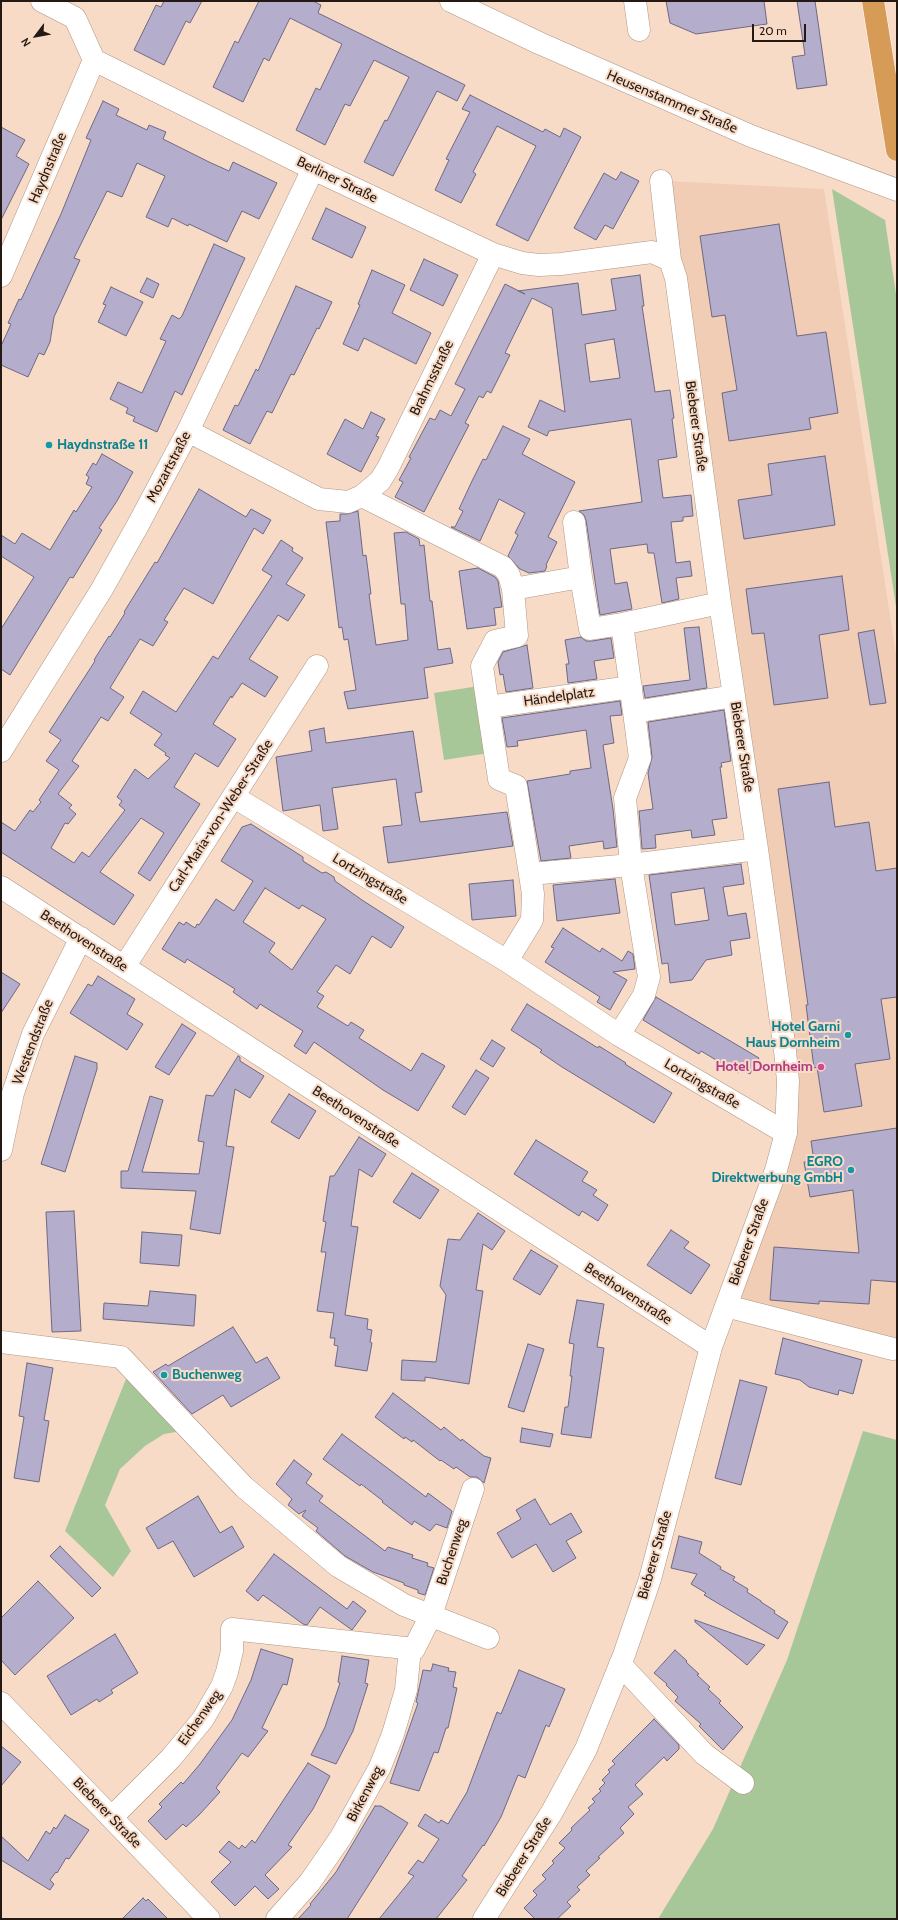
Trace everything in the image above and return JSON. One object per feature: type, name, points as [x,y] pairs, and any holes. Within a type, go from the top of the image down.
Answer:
[{"type":"highway","points":[[873,1],[897,150]]},
{"type":"street","points":[[42,1],[75,18],[94,60]]},
{"type":"street","name":"Heusenstammer Straße","points":[[451,1],[539,43],[751,136],[852,172],[897,190]]},
{"type":"street","points":[[635,1],[639,30]]},
{"type":"street","name":"Berliner Straße","points":[[94,60],[313,170],[493,254],[522,263],[539,265],[561,264],[652,252],[670,260]]},
{"type":"street","name":"Haydnstraße","points":[[1,276],[94,60]]},
{"type":"street","name":"Mozartstraße","points":[[1,751],[102,589],[138,525],[188,431],[313,170]]},
{"type":"street","name":"Bieberer Straße","points":[[484,1919],[552,1812],[575,1770],[586,1749],[620,1664],[650,1579],[711,1348],[776,1170],[786,1133],[788,1081],[785,1051],[757,849],[720,603],[676,278],[670,260],[661,181]]},
{"type":"street","name":"Brahmsstraße","points":[[188,431],[319,499],[348,502],[362,496],[380,480],[388,468],[493,254]]},
{"type":"street","points":[[362,496],[503,567],[510,575],[513,589],[517,636],[495,641],[482,666],[498,779],[516,786],[533,894],[532,920],[506,961]]},
{"type":"street","points":[[574,522],[581,577],[590,629],[622,624],[720,603]]},
{"type":"street","points":[[513,589],[581,577]]},
{"type":"street","points":[[619,1035],[644,995],[649,977],[631,865],[625,798],[640,758],[622,624]]},
{"type":"street","name":"Carl-Maria-von-Weber-Straße","points":[[124,967],[317,666]]},
{"type":"street","name":"Händelplatz","points":[[488,707],[630,687]]},
{"type":"street","points":[[634,712],[734,696]]},
{"type":"street","name":"Lortzingstraße","points":[[234,797],[506,961],[619,1035],[786,1133]]},
{"type":"street","points":[[530,874],[631,865],[757,849]]},
{"type":"street","name":"Beethovenstraße","points":[[1,887],[711,1348]]},
{"type":"street","name":"Westendstraße","points":[[1,1150],[13,1093],[33,1034],[81,938]]},
{"type":"street","points":[[726,1306],[893,1349]]},
{"type":"street","points":[[1,1342],[121,1357],[233,1476],[312,1546],[338,1566],[388,1597],[488,1638]]},
{"type":"street","name":"Buchenweg","points":[[410,1648],[414,1649],[431,1615],[473,1489]]},
{"type":"street","name":"Eichenweg","points":[[112,1817],[171,1758],[203,1719],[220,1690],[227,1672],[232,1651],[232,1629],[410,1648]]},
{"type":"street","name":"Birkenweg","points":[[277,1919],[310,1882],[341,1837],[380,1767],[393,1734],[406,1690],[410,1648]]},
{"type":"street","points":[[620,1664],[704,1754],[743,1783]]},
{"type":"street","name":"Bieberer Straße","points":[[2,1707],[112,1817],[209,1919]]},
{"type":"shaded area","points":[[667,181],[824,189],[897,661],[897,1342],[732,1300],[790,1145]]},
{"type":"green space","points":[[832,189],[885,220],[897,301],[897,613]]},
{"type":"green space","points":[[479,686],[489,753],[444,760],[434,693]]},
{"type":"green space","points":[[128,1374],[177,1428],[176,1432],[164,1434],[145,1446],[120,1469],[105,1505],[131,1551],[113,1577],[65,1531]]},
{"type":"green space","points":[[863,1431],[897,1440],[897,1919],[658,1919],[713,1829],[787,1660]]},
{"type":"building","points":[[164,1],[202,1],[190,23],[186,21],[164,65],[134,50],[156,5],[161,7]]},
{"type":"building","points":[[259,1],[313,1],[321,5],[318,13],[465,85],[457,101],[437,91],[393,176],[364,162],[409,77],[374,60],[350,106],[345,104],[325,145],[296,130],[316,88],[320,90],[342,44],[290,18],[269,61],[264,58],[243,102],[213,87],[235,41],[238,43]]},
{"type":"building","points":[[666,1],[764,1],[767,24],[696,34],[670,23]]},
{"type":"building","points":[[797,1],[815,1],[827,85],[797,89],[792,57],[805,55]]},
{"type":"building","points":[[470,95],[543,132],[545,129],[560,137],[564,128],[581,137],[528,241],[496,225],[536,146],[497,126],[473,172],[476,174],[461,203],[435,190],[449,160],[446,159],[470,112],[462,109]]},
{"type":"building","points":[[103,101],[119,109],[116,115],[147,130],[149,125],[166,132],[163,139],[209,162],[229,171],[233,162],[277,183],[259,219],[242,211],[227,242],[189,224],[188,226],[172,218],[168,227],[146,217],[165,176],[137,163],[122,197],[107,191],[74,258],[80,260],[54,317],[50,342],[44,355],[39,353],[28,377],[1,365],[1,346],[11,324],[8,323],[19,299],[21,300],[61,214],[91,140],[86,138]]},
{"type":"building","points":[[1,127],[25,140],[16,156],[29,164],[1,220]]},
{"type":"building","points":[[621,172],[639,181],[613,229],[605,225],[596,240],[574,228],[604,173],[616,180]]},
{"type":"building","points":[[326,208],[366,227],[352,258],[312,239]]},
{"type":"building","points":[[779,224],[797,336],[826,332],[838,413],[809,418],[811,429],[729,441],[722,393],[737,390],[725,315],[712,317],[700,236]]},
{"type":"building","points":[[214,244],[245,258],[182,395],[175,391],[157,432],[133,421],[135,417],[126,413],[128,408],[110,399],[118,382],[142,393],[166,341],[160,339],[172,315],[179,319],[182,316]]},
{"type":"building","points":[[424,259],[458,275],[443,306],[410,290]]},
{"type":"building","points":[[372,270],[405,285],[392,313],[431,333],[416,364],[364,338],[358,351],[343,344],[360,305],[358,304]]},
{"type":"building","points":[[640,275],[644,306],[642,306],[655,392],[670,390],[674,418],[672,419],[677,457],[658,460],[663,498],[691,495],[693,516],[683,517],[683,521],[671,522],[676,563],[690,561],[692,576],[676,578],[679,599],[662,603],[654,553],[648,553],[647,544],[610,549],[615,584],[627,582],[632,609],[600,615],[586,520],[584,515],[579,511],[642,502],[631,419],[549,431],[547,436],[528,427],[540,400],[565,412],[552,308],[532,298],[505,353],[510,355],[491,393],[487,391],[483,398],[479,396],[465,423],[469,425],[424,512],[395,497],[403,482],[399,480],[411,458],[409,457],[430,418],[435,420],[440,410],[451,416],[465,389],[455,384],[505,284],[519,291],[578,283],[582,315],[616,310],[611,279]],"holes":[[[614,339],[620,378],[590,382],[585,344]]]},
{"type":"building","points":[[147,278],[159,284],[153,298],[140,292]]},
{"type":"building","points":[[296,286],[332,302],[319,329],[317,328],[294,375],[291,374],[272,413],[267,411],[250,444],[223,430],[235,405],[238,406],[256,369],[258,371]]},
{"type":"building","points":[[111,287],[143,302],[126,336],[98,322],[106,305],[103,304]]},
{"type":"building","points":[[371,412],[385,419],[376,436],[379,437],[361,472],[327,454],[345,419],[363,429]]},
{"type":"building","points":[[503,426],[530,439],[522,454],[575,482],[548,537],[557,542],[546,565],[545,571],[529,573],[520,569],[508,556],[518,535],[515,533],[525,513],[499,499],[480,541],[451,527],[455,527],[463,511],[459,509],[472,481],[483,459],[486,460]]},
{"type":"building","points":[[102,454],[133,472],[117,501],[99,528],[102,530],[73,578],[70,577],[10,675],[1,669],[1,629],[34,577],[1,556],[1,535],[15,544],[22,533],[50,550],[74,510],[76,512],[92,487],[86,484],[89,477],[86,475],[93,463],[96,465]]},
{"type":"building","points":[[825,456],[835,525],[744,539],[738,500],[772,495],[768,464]]},
{"type":"building","points":[[199,489],[246,517],[251,509],[271,520],[263,534],[254,528],[213,604],[184,588],[164,620],[168,622],[153,646],[140,639],[110,688],[124,697],[108,721],[101,717],[72,761],[79,766],[58,794],[72,805],[69,808],[76,814],[68,824],[65,823],[51,848],[74,863],[82,852],[89,857],[125,810],[119,805],[122,801],[117,797],[135,769],[148,779],[170,758],[165,755],[166,753],[154,745],[162,734],[130,713],[143,691],[176,712],[213,656],[218,659],[272,576],[262,570],[281,540],[293,548],[292,551],[303,558],[286,584],[305,595],[288,621],[278,615],[249,659],[278,677],[265,697],[242,683],[232,698],[231,696],[213,724],[236,739],[218,767],[195,753],[174,787],[200,804],[150,881],[138,873],[164,833],[141,818],[100,872],[134,895],[114,925],[1,852],[1,822],[15,831],[30,810],[33,812],[41,802],[39,800],[59,770],[46,761],[61,740],[49,732],[125,613],[124,612],[155,562],[157,563]]},
{"type":"building","points":[[358,511],[363,556],[366,555],[371,594],[369,594],[376,645],[408,640],[405,604],[401,604],[394,533],[406,532],[419,539],[420,546],[424,545],[430,601],[432,601],[438,650],[450,648],[453,663],[424,668],[428,698],[348,709],[344,692],[356,690],[348,639],[344,640],[342,627],[339,628],[326,522],[340,521],[340,514]]},
{"type":"building","points":[[478,568],[495,577],[498,581],[502,607],[494,608],[496,625],[467,629],[459,571]]},
{"type":"building","points":[[842,576],[849,630],[819,635],[828,698],[774,705],[764,633],[752,634],[746,589]]},
{"type":"building","points":[[699,627],[707,688],[645,698],[643,686],[690,680],[684,628]]},
{"type":"building","points":[[874,630],[886,703],[870,705],[858,633]]},
{"type":"building","points":[[581,637],[586,641],[611,638],[614,658],[594,661],[597,679],[568,683],[566,664],[569,664],[565,640]]},
{"type":"building","points":[[527,645],[533,688],[506,692],[503,674],[500,675],[498,662],[503,652]]},
{"type":"building","points":[[620,701],[622,715],[610,716],[614,743],[603,745],[613,809],[617,847],[604,849],[603,841],[569,846],[571,858],[541,861],[527,781],[570,774],[570,771],[591,768],[586,730],[517,741],[518,746],[507,747],[502,718]]},
{"type":"building","points":[[724,710],[731,761],[721,763],[722,767],[720,767],[727,818],[712,820],[715,835],[692,838],[691,830],[655,835],[656,848],[642,849],[639,811],[653,809],[648,773],[652,757],[648,722]]},
{"type":"building","points":[[324,728],[326,743],[413,731],[422,792],[415,793],[420,822],[507,812],[513,846],[388,863],[383,827],[402,825],[396,779],[332,788],[338,829],[323,831],[320,805],[283,811],[276,757],[312,751],[309,731]]},
{"type":"building","points":[[829,782],[835,827],[869,822],[876,871],[897,868],[897,997],[881,999],[890,1059],[855,1064],[862,1106],[824,1112],[817,1067],[814,1068],[806,1005],[808,1005],[778,789]]},
{"type":"building","points":[[251,824],[303,857],[303,861],[322,873],[326,872],[334,877],[335,881],[404,927],[391,948],[372,936],[350,974],[336,965],[317,992],[324,996],[317,1007],[348,1026],[351,1022],[364,1030],[359,1038],[411,1071],[422,1053],[445,1066],[418,1111],[383,1090],[314,1042],[306,1054],[294,1046],[303,1031],[260,1004],[257,1009],[233,992],[235,989],[187,959],[185,963],[162,949],[179,922],[184,925],[186,922],[195,928],[197,924],[199,925],[216,899],[234,911],[253,881],[221,861],[242,827]],"holes":[[[265,888],[299,909],[302,905],[326,919],[292,970],[269,952],[275,943],[243,922]]]},
{"type":"building","points":[[741,864],[744,884],[723,887],[728,916],[746,913],[750,938],[730,941],[732,955],[706,960],[692,980],[670,983],[668,963],[662,964],[649,875]],"holes":[[[704,888],[709,920],[675,925],[671,893]]]},
{"type":"building","points":[[615,879],[620,913],[557,921],[553,885]]},
{"type":"building","points":[[513,880],[516,916],[472,920],[469,884]]},
{"type":"building","points":[[563,928],[600,952],[602,948],[622,961],[628,951],[633,954],[635,969],[613,972],[627,980],[610,1010],[597,1002],[600,997],[545,962],[554,948],[551,947]]},
{"type":"building","points":[[1,972],[20,984],[1,1013]]},
{"type":"building","points":[[98,976],[135,999],[127,1014],[143,1024],[127,1050],[70,1013],[88,984],[92,986]]},
{"type":"building","points":[[656,997],[759,1058],[750,1074],[741,1069],[738,1073],[701,1051],[699,1054],[643,1020]]},
{"type":"building","points":[[527,1004],[598,1048],[599,1046],[672,1093],[654,1123],[562,1067],[540,1052],[542,1050],[511,1030]]},
{"type":"building","points":[[182,1024],[196,1033],[169,1075],[155,1067]]},
{"type":"building","points":[[492,1040],[505,1048],[493,1067],[480,1059]]},
{"type":"building","points":[[75,1056],[97,1063],[97,1069],[65,1172],[41,1164]]},
{"type":"building","points":[[238,1056],[240,1057],[240,1061],[264,1076],[250,1098],[235,1089],[226,1146],[234,1147],[220,1234],[190,1229],[196,1191],[121,1188],[121,1171],[128,1171],[150,1096],[163,1100],[142,1172],[199,1174],[204,1142],[198,1141],[206,1095],[213,1096]]},
{"type":"building","points":[[476,1070],[489,1078],[465,1115],[452,1107]]},
{"type":"building","points":[[289,1094],[316,1111],[299,1139],[271,1122]]},
{"type":"building","points":[[897,1128],[897,1282],[871,1280],[869,1304],[819,1301],[819,1304],[770,1300],[774,1247],[859,1253],[853,1190],[810,1197],[804,1162],[814,1161],[811,1141]]},
{"type":"building","points":[[359,1137],[386,1154],[372,1177],[359,1169],[351,1226],[358,1227],[345,1315],[368,1319],[367,1329],[372,1330],[370,1342],[372,1343],[367,1371],[335,1366],[338,1346],[334,1345],[335,1338],[330,1338],[334,1313],[317,1311],[326,1252],[321,1252],[326,1222],[323,1221],[330,1176],[334,1176]]},
{"type":"building","points":[[536,1140],[588,1172],[582,1181],[597,1190],[593,1195],[608,1205],[598,1221],[582,1211],[579,1216],[514,1174]]},
{"type":"building","points":[[412,1173],[439,1190],[420,1219],[393,1202]]},
{"type":"building","points":[[74,1211],[81,1331],[52,1332],[46,1212]]},
{"type":"building","points":[[478,1213],[505,1231],[492,1250],[483,1244],[476,1290],[483,1291],[469,1384],[425,1377],[425,1381],[401,1380],[402,1360],[436,1362],[446,1295],[440,1286],[448,1239],[460,1240]]},
{"type":"building","points":[[671,1230],[689,1242],[684,1248],[710,1265],[691,1294],[647,1265]]},
{"type":"building","points":[[142,1232],[182,1235],[179,1266],[140,1263]]},
{"type":"building","points":[[531,1250],[558,1266],[540,1295],[513,1279]]},
{"type":"building","points":[[150,1291],[196,1295],[194,1326],[103,1319],[104,1303],[148,1306]]},
{"type":"building","points":[[577,1300],[604,1304],[597,1347],[604,1348],[591,1438],[561,1434],[565,1407],[568,1407],[572,1376],[570,1376],[574,1344],[569,1343]]},
{"type":"building","points":[[233,1327],[256,1363],[267,1357],[280,1378],[231,1407],[223,1395],[192,1414],[153,1372],[166,1364],[168,1366]]},
{"type":"building","points":[[783,1338],[862,1360],[853,1394],[839,1390],[838,1395],[809,1387],[800,1380],[775,1374]]},
{"type":"building","points":[[528,1344],[544,1349],[524,1412],[508,1407]]},
{"type":"building","points":[[27,1363],[53,1368],[44,1420],[49,1421],[39,1482],[14,1478],[24,1417],[19,1416]]},
{"type":"building","points":[[740,1380],[767,1387],[741,1485],[715,1478]]},
{"type":"building","points":[[393,1393],[441,1430],[444,1427],[461,1441],[462,1439],[484,1456],[491,1458],[484,1483],[477,1477],[470,1477],[456,1467],[454,1469],[441,1460],[440,1461],[413,1440],[412,1442],[405,1437],[404,1439],[375,1417]]},
{"type":"building","points":[[522,1428],[553,1434],[550,1447],[520,1442]]},
{"type":"building","points":[[342,1434],[426,1497],[428,1493],[452,1511],[447,1528],[436,1524],[430,1531],[414,1521],[412,1525],[361,1484],[360,1486],[323,1459]]},
{"type":"building","points":[[294,1460],[312,1474],[306,1483],[323,1496],[319,1501],[385,1551],[388,1547],[413,1555],[412,1558],[428,1563],[427,1566],[434,1568],[425,1595],[418,1593],[418,1590],[404,1585],[404,1583],[373,1572],[345,1556],[316,1531],[318,1528],[302,1516],[306,1510],[299,1514],[288,1505],[292,1499],[276,1484]]},
{"type":"building","points":[[198,1496],[220,1533],[232,1526],[244,1547],[194,1577],[173,1541],[158,1549],[146,1528]]},
{"type":"building","points":[[535,1499],[550,1525],[571,1513],[582,1532],[566,1541],[576,1558],[553,1572],[536,1544],[512,1558],[497,1533],[521,1519],[516,1510]]},
{"type":"building","points":[[679,1536],[702,1542],[699,1553],[721,1567],[720,1569],[735,1577],[733,1580],[748,1589],[747,1592],[775,1611],[774,1613],[788,1622],[778,1639],[704,1595],[706,1593],[691,1584],[697,1574],[671,1568]]},
{"type":"building","points":[[60,1546],[101,1588],[92,1597],[50,1556]]},
{"type":"building","points":[[274,1554],[347,1609],[353,1601],[366,1611],[352,1630],[320,1607],[307,1625],[303,1624],[263,1595],[258,1601],[246,1591]]},
{"type":"building","points":[[38,1581],[74,1618],[15,1675],[1,1660],[1,1618]]},
{"type":"building","points":[[695,1620],[765,1645],[747,1665],[695,1622]]},
{"type":"building","points":[[115,1634],[138,1673],[111,1690],[113,1693],[99,1702],[97,1699],[71,1715],[47,1676]]},
{"type":"building","points":[[261,1649],[293,1659],[287,1685],[283,1684],[262,1728],[268,1731],[248,1757],[242,1753],[216,1788],[220,1792],[199,1815],[186,1827],[183,1824],[166,1840],[148,1821],[162,1807],[159,1804],[181,1782],[183,1784],[200,1764],[232,1720],[251,1680]]},
{"type":"building","points":[[675,1650],[710,1687],[708,1689],[721,1701],[719,1703],[743,1727],[723,1750],[699,1726],[701,1724],[675,1701],[678,1697],[666,1685],[667,1684],[654,1673]]},
{"type":"building","points":[[342,1656],[369,1660],[365,1683],[368,1684],[353,1731],[336,1764],[311,1755],[325,1727],[340,1683],[338,1682]]},
{"type":"building","points":[[433,1664],[449,1668],[448,1671],[456,1672],[453,1687],[457,1688],[448,1728],[446,1728],[438,1753],[434,1752],[419,1791],[390,1783],[418,1703],[416,1702],[423,1670],[431,1671]]},
{"type":"building","points":[[519,1670],[565,1689],[549,1727],[546,1725],[525,1778],[518,1775],[501,1817],[484,1846],[483,1845],[462,1876],[467,1880],[436,1919],[379,1919],[414,1876],[408,1873],[418,1860],[423,1863],[439,1839],[418,1826],[425,1814],[439,1823],[441,1820],[448,1824],[467,1792],[497,1712],[501,1714]]},
{"type":"building","points":[[654,1719],[679,1745],[679,1749],[667,1761],[664,1757],[635,1785],[643,1794],[628,1807],[634,1814],[620,1828],[624,1833],[598,1857],[600,1858],[586,1871],[590,1875],[577,1887],[580,1890],[567,1902],[571,1906],[557,1919],[535,1919],[524,1908],[537,1895],[533,1891],[546,1879],[542,1875],[554,1863],[552,1861],[565,1848],[559,1843],[572,1830],[571,1828],[590,1810],[588,1808],[595,1802],[592,1799],[601,1791],[599,1789],[605,1783],[602,1780],[610,1772],[608,1770],[615,1764],[612,1761]]},
{"type":"building","points":[[1,1746],[21,1762],[1,1786]]},
{"type":"building","points":[[308,1763],[330,1776],[313,1809],[288,1845],[292,1847],[265,1875],[279,1889],[268,1899],[255,1886],[235,1906],[211,1882],[231,1862],[219,1852],[229,1841],[239,1849],[242,1845],[245,1848],[252,1840],[255,1843]]},
{"type":"building","points":[[375,1806],[381,1806],[408,1823],[347,1919],[298,1919],[311,1905],[310,1904],[336,1872]]},
{"type":"building","points":[[65,1815],[89,1830],[69,1859],[66,1858],[57,1873],[56,1872],[50,1880],[54,1884],[50,1890],[1,1860],[1,1836],[28,1861],[46,1831],[50,1834],[54,1827],[56,1829]]},
{"type":"building","points":[[143,1898],[146,1901],[148,1899],[168,1919],[122,1919]]},
{"type":"place","name":"Haydnstraße 11","points":[[49,445]]},
{"type":"place","name":"Hotel Garni Haus Dornheim","points":[[848,1035]]},
{"type":"place","name":"Hotel Dornheim","points":[[821,1067]]},
{"type":"place","name":"EGRO Direktwerbung GmbH","points":[[851,1170]]},
{"type":"place","name":"Buchenweg","points":[[164,1375]]}]
